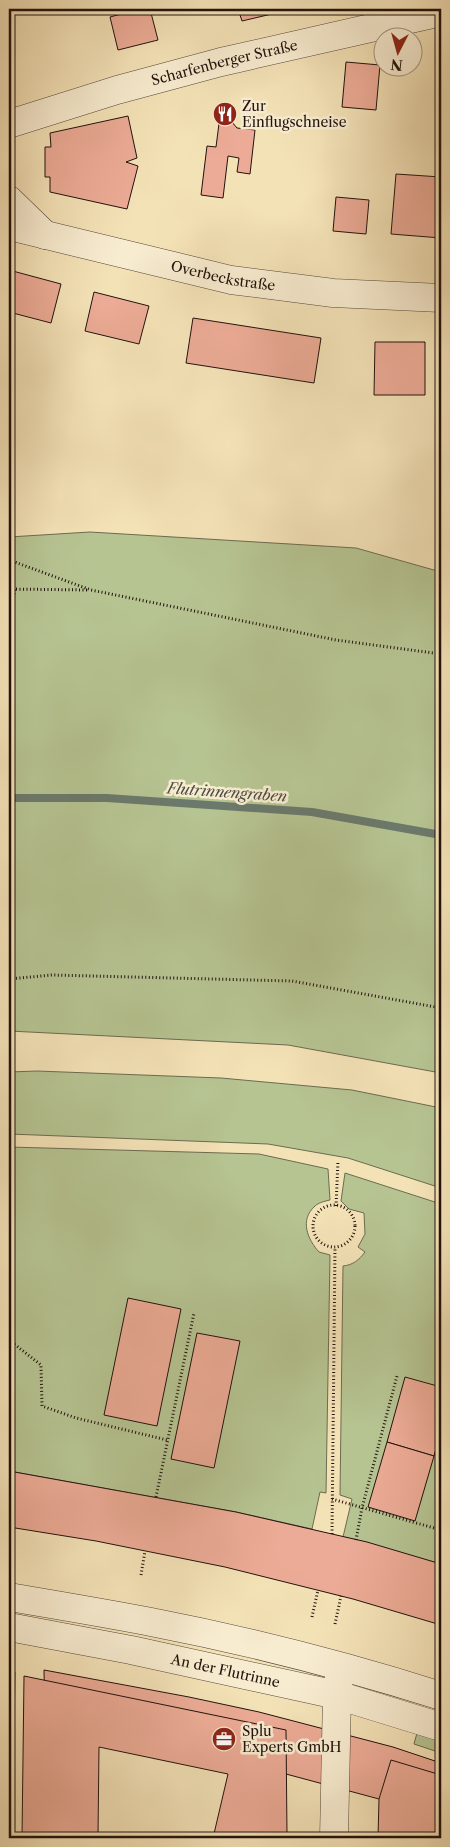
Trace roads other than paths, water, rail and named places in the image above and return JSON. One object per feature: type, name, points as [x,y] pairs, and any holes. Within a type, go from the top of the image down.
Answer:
[{"type":"street","name":"Scharfenberger Straße","points":[[9,124],[117,90],[221,62],[441,12]]},
{"type":"street","points":[[9,200],[45,235]]},
{"type":"street","name":"Overbeckstraße","points":[[9,226],[231,280],[332,293],[441,298]]},
{"type":"street","points":[[9,1597],[152,1622],[340,1666],[441,1696]]},
{"type":"street","name":"An der Flutrinne","points":[[9,1627],[131,1650],[336,1696],[441,1727]]},
{"type":"street","points":[[334,1838],[336,1696],[340,1666]]},
{"type":"waterway","name":"Flutrinnengraben","points":[[9,798],[107,798],[312,812],[441,835]]},
{"type":"place","name":"Zur Einflugschneise","points":[[225,114]]},
{"type":"place","name":"Splu Experts GmbH","points":[[224,1739]]}]
